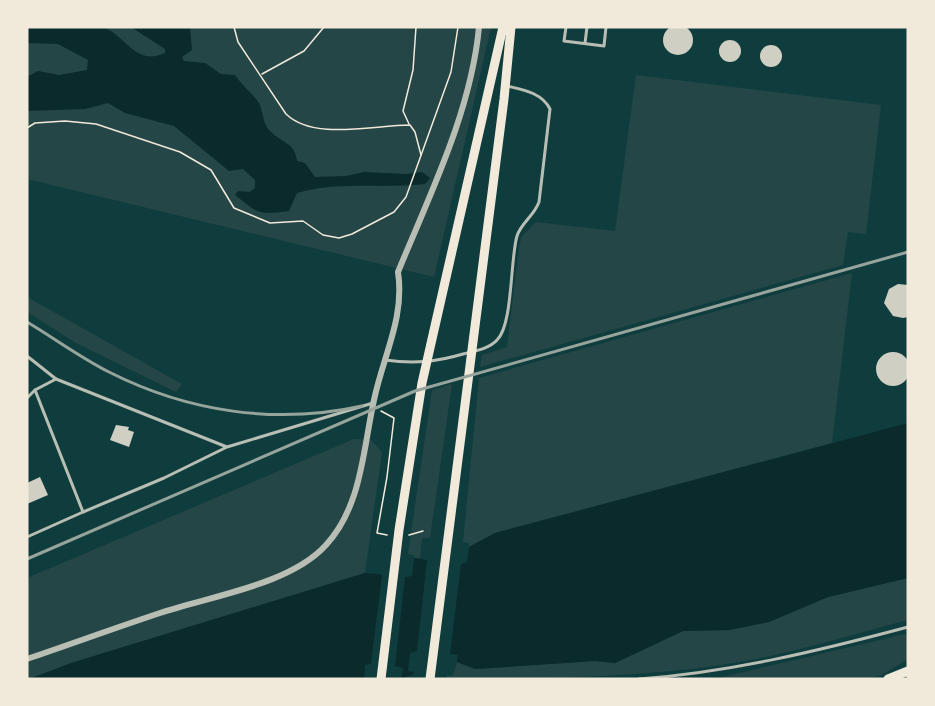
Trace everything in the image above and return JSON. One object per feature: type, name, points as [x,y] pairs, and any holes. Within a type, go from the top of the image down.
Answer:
[{"type":"main road","points":[[381,679],[411,442],[502,27]]},
{"type":"main road","points":[[430,679],[506,86],[511,27]]},
{"type":"main road","points":[[888,679],[908,671]]},
{"type":"street","points":[[27,659],[161,612],[287,574],[307,563],[327,544],[345,517],[360,477],[373,403],[386,360],[401,294],[398,272],[440,171],[458,119],[467,89],[479,27]]},
{"type":"lane","points":[[566,27],[564,41],[604,46],[606,27]]},
{"type":"lane","points":[[585,44],[587,27]]},
{"type":"lane","points":[[386,360],[413,364],[438,362],[488,347],[498,339],[505,324],[517,236],[536,212],[539,202],[550,109],[546,101],[536,95],[506,86]]},
{"type":"lane","points":[[27,356],[56,379],[226,447]]},
{"type":"lane","points":[[27,398],[35,390],[56,379]]},
{"type":"lane","points":[[35,390],[82,512]]},
{"type":"lane","points":[[27,537],[164,478],[226,447],[373,403]]},
{"type":"lane","points":[[639,679],[700,674],[770,662],[908,627]]},
{"type":"path","points":[[234,27],[238,42],[286,114],[300,126],[369,129],[410,125]]},
{"type":"path","points":[[261,75],[304,51],[324,27]]},
{"type":"path","points":[[416,27],[413,70],[403,111],[419,144],[420,159]]},
{"type":"path","points":[[27,128],[35,123],[65,120],[96,124],[180,152],[210,170],[234,208],[270,223],[303,220],[323,235],[339,238],[352,234],[394,212],[408,191],[451,72],[458,27]]},
{"type":"path","points":[[371,412],[384,410],[393,418],[387,477],[377,533],[392,536]]},
{"type":"path","points":[[402,537],[423,531]]},
{"type":"shaded area","points":[[27,27],[491,27],[434,277],[27,179]]},
{"type":"shaded area","points":[[27,27],[103,27],[138,53],[155,56],[165,53],[165,49],[131,27],[190,27],[192,50],[182,57],[184,61],[205,63],[221,74],[235,75],[257,100],[267,127],[290,146],[297,161],[305,163],[315,177],[346,176],[364,172],[406,174],[422,172],[430,178],[425,184],[313,189],[297,193],[289,211],[259,212],[235,195],[238,191],[250,192],[255,188],[255,180],[243,169],[229,171],[174,126],[125,113],[108,103],[85,109],[27,111],[27,77],[38,71],[59,75],[87,70],[88,60],[58,44],[27,43]]},
{"type":"shaded area","points":[[636,75],[881,105],[866,234],[848,232],[843,265],[480,367],[482,355],[507,347],[522,236],[536,222],[615,231]]},
{"type":"shaded area","points":[[852,273],[832,443],[495,533],[469,547],[469,543],[463,542],[479,378]]},
{"type":"shaded area","points":[[27,297],[182,384],[176,392],[76,343],[27,312]]},
{"type":"shaded area","points":[[452,384],[430,538],[422,538],[420,559],[414,558],[414,555],[408,554],[432,390]]},
{"type":"shaded area","points":[[908,423],[908,578],[828,597],[769,622],[729,630],[683,631],[615,663],[595,661],[475,669],[457,662],[399,679],[29,679],[71,663],[365,573],[408,577],[412,575],[414,558],[467,562],[469,547],[495,533]]},
{"type":"shaded area","points":[[354,439],[371,440],[382,452],[365,573],[27,679],[27,578]]},
{"type":"shaded area","points":[[908,578],[908,620],[768,656],[721,665],[619,675],[447,679],[447,675],[453,676],[457,662],[475,669],[595,661],[615,663],[683,631],[729,630],[769,622],[828,597]]},
{"type":"shaded area","points":[[905,634],[908,636],[908,659],[882,675],[866,679],[714,679]]},
{"type":"pier","points":[[469,543],[467,562],[461,564],[450,654],[458,655],[456,665],[413,677],[414,672],[408,671],[410,653],[417,651],[427,560],[420,559],[420,556],[464,560],[466,546]]},
{"type":"pier","points":[[414,555],[412,576],[405,577],[395,666],[403,668],[401,679],[364,679],[365,665],[371,664],[382,575],[374,573],[375,570],[409,573],[411,557]]},
{"type":"building","points":[[678,25],[688,30],[693,40],[688,50],[678,55],[668,50],[663,40],[668,30]]},
{"type":"building","points":[[730,40],[738,43],[741,51],[738,59],[730,62],[722,59],[719,51],[722,43]]},
{"type":"building","points":[[771,45],[779,48],[782,56],[779,64],[771,67],[763,64],[760,56],[763,48]]},
{"type":"building","points":[[898,284],[908,285],[908,317],[893,316],[884,303],[889,289]]},
{"type":"building","points":[[893,352],[905,357],[910,369],[905,381],[893,386],[881,381],[876,369],[881,357]]},
{"type":"building","points":[[116,425],[129,427],[128,430],[134,432],[129,447],[110,440]]},
{"type":"building","points":[[40,477],[48,495],[27,504],[27,483]]},
{"type":"railway","points":[[27,559],[415,391],[908,252]]},
{"type":"railway","points":[[27,322],[109,372],[139,386],[201,405],[265,414],[330,412],[362,406]]}]
